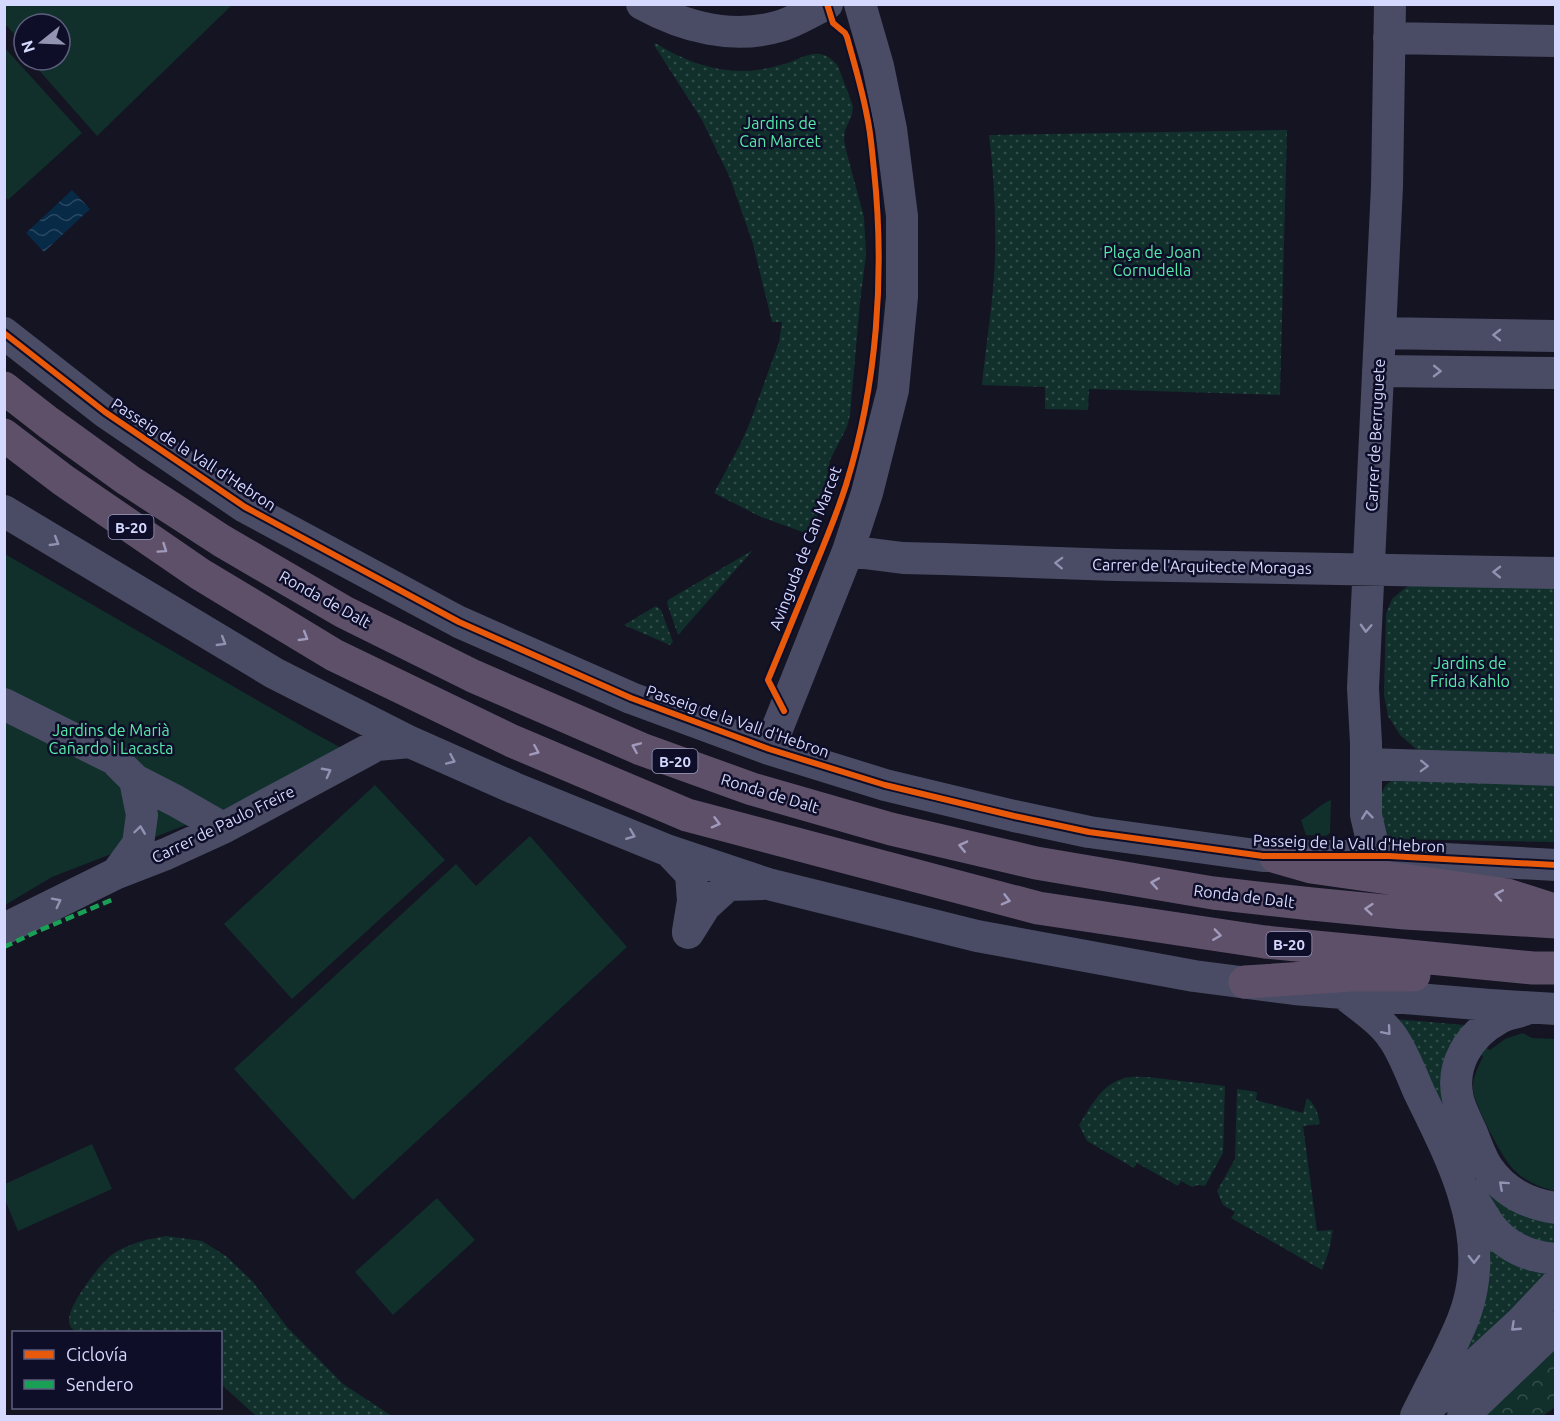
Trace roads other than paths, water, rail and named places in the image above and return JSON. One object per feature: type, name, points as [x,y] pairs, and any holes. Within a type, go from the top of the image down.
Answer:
[{"type":"highway","name":"Ronda de Dalt","points":[[4,387],[49,423],[128,480],[222,541],[344,612],[473,676],[641,749],[753,789],[891,830],[1024,860],[1201,891],[1405,913],[1556,921]]},
{"type":"highway","name":"B-20","points":[[4,435],[63,480],[200,574],[334,655],[512,741],[687,815],[1038,908],[1265,942],[1544,968]]},
{"type":"highway","points":[[4,446],[63,480]]},
{"type":"highway","points":[[1276,856],[1311,867],[1507,895],[1556,910]]},
{"type":"highway","points":[[1245,982],[1351,975],[1412,975],[1544,968]]},
{"type":"street","points":[[642,4],[678,21],[718,31],[739,32],[780,26],[826,4]]},
{"type":"street","points":[[769,749],[848,551],[867,493],[893,390],[902,297],[902,216],[891,129],[879,66],[860,4]]},
{"type":"street","name":"Carrer de Berruguete","points":[[1389,856],[1376,848],[1372,841],[1366,815],[1363,688],[1388,174],[1390,4]]},
{"type":"street","points":[[1389,38],[1556,41]]},
{"type":"street","name":"Passeig de la Vall d'Hebron","points":[[4,333],[105,412],[245,507],[459,622],[631,698],[769,749],[885,785],[1089,832],[1276,856],[1389,856],[1556,865]]},
{"type":"street","points":[[1380,333],[1556,336]]},
{"type":"street","points":[[1378,371],[1556,373]]},
{"type":"street","points":[[4,512],[274,673],[410,742],[514,788],[669,851],[768,884],[977,936],[1194,976],[1342,993],[1543,1009]]},
{"type":"street","name":"Carrer de l'Arquitecte Moragas","points":[[848,551],[903,558],[1115,565],[1556,573]]},
{"type":"street","points":[[9,706],[114,759],[135,780],[223,828]]},
{"type":"street","name":"Carrer de Paulo Freire","points":[[4,929],[117,873],[223,828],[377,745],[410,742]]},
{"type":"street","points":[[1366,764],[1556,770]]},
{"type":"street","points":[[117,873],[138,844],[142,815],[135,780]]},
{"type":"street","points":[[669,851],[691,874],[693,901],[688,933],[705,906],[728,885],[768,884]]},
{"type":"street","points":[[1342,993],[1379,1022],[1394,1039],[1460,1181],[1490,1226],[1514,1247],[1528,1254],[1556,1259]]},
{"type":"street","points":[[1543,1009],[1498,1018],[1480,1031],[1462,1054],[1456,1083],[1463,1114],[1486,1165],[1494,1176],[1516,1195],[1536,1204],[1556,1208]]},
{"type":"street","points":[[1417,1416],[1458,1332],[1473,1286],[1474,1247],[1460,1181]]},
{"type":"street","points":[[1417,1416],[1521,1322],[1556,1285]]},
{"type":"street","points":[[1463,1416],[1556,1327]]},
{"type":"water","points":[[72,190],[90,209],[44,252],[26,233]]},
{"type":"park label","name":"Jardins de Can Marcet","points":[[780,132]]},
{"type":"park label","name":"Plaça de Joan Cornudella","points":[[1152,261]]},
{"type":"park label","name":"Jardins de Frida Kahlo","points":[[1470,672]]},
{"type":"park label","name":"Jardins de Marià Cañardo i Lacasta","points":[[111,739]]}]
